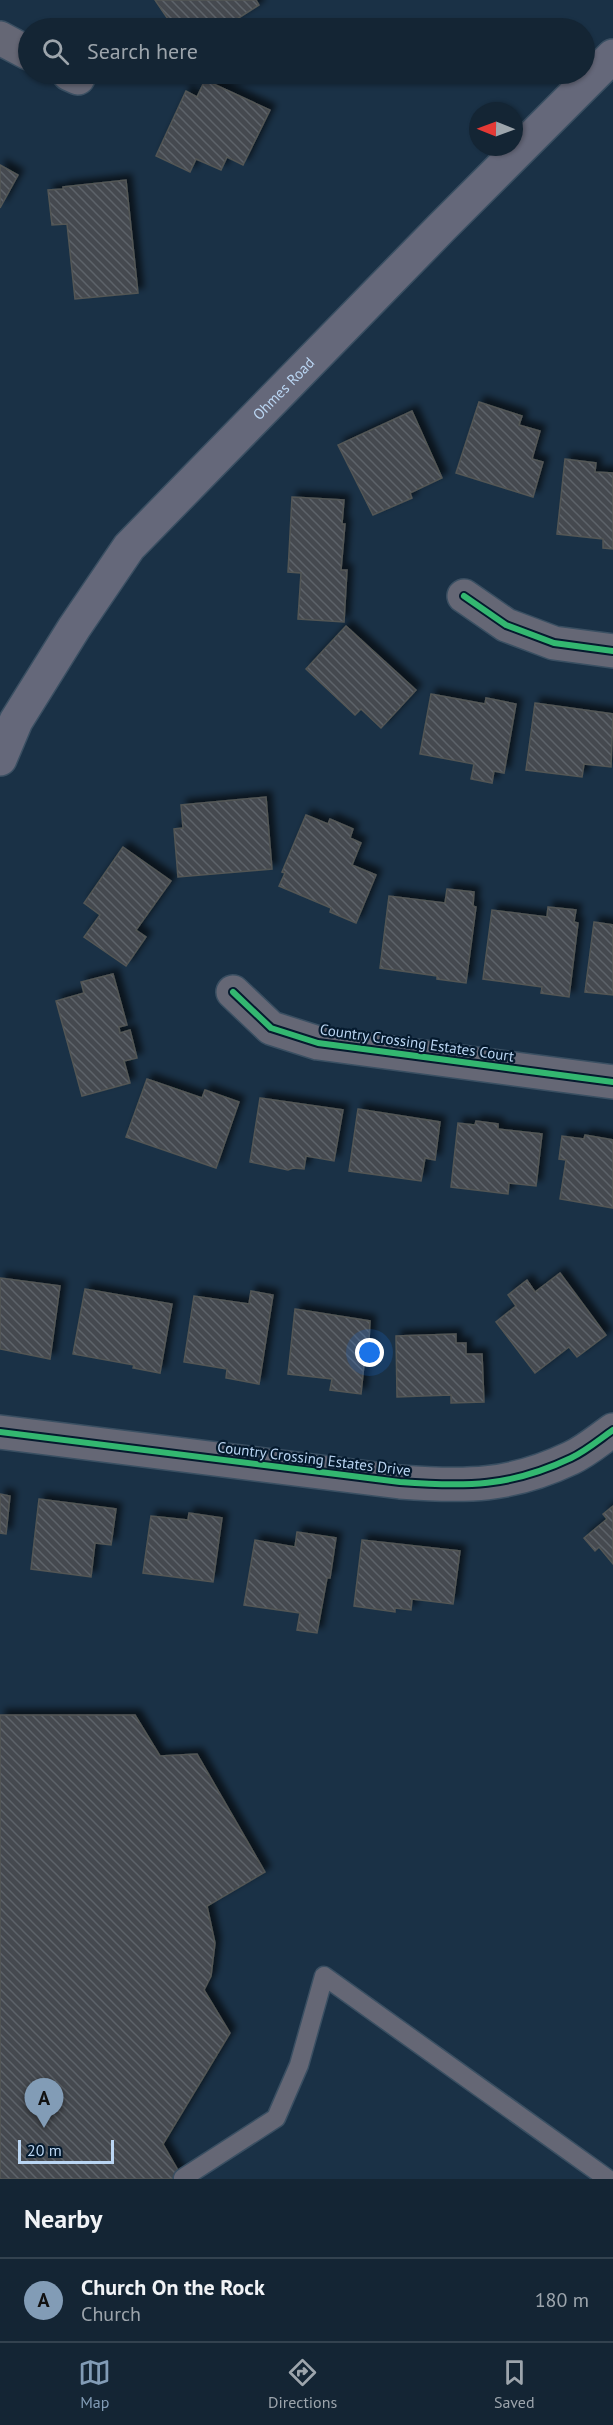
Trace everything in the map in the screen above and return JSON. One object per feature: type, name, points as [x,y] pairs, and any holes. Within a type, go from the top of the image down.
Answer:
[{"type":"main road","name":"Ohmes Road","points":[[595,74],[613,56]]},
{"type":"main road","name":"Ohmes Road","points":[[0,759],[16,721],[74,628],[129,547],[585,84]]},
{"type":"street","points":[[0,38],[18,48]]},
{"type":"street","points":[[464,596],[506,625],[554,643],[613,651]]},
{"type":"street","name":"Country Crossing Estates Court","points":[[233,992],[271,1028],[318,1043],[613,1082]]},
{"type":"street","name":"Country Crossing Estates Drive","points":[[0,1432],[389,1481],[458,1486],[519,1479],[573,1457],[613,1430]]},
{"type":"lane","points":[[183,2178],[276,2118],[299,2065],[324,1977],[608,2179]]},
{"type":"building","points":[[155,0],[256,0],[259,5],[239,18],[167,18]]},
{"type":"building","points":[[203,84],[214,84],[270,110],[243,165],[227,157],[221,170],[196,159],[190,172],[156,156],[186,91],[197,97]]},
{"type":"building","points":[[0,165],[18,175],[0,208]]},
{"type":"building","points":[[126,180],[138,293],[75,299],[67,224],[52,225],[48,190]]},
{"type":"building","points":[[479,402],[522,416],[519,425],[540,431],[532,459],[543,462],[533,497],[456,473]]},
{"type":"building","points":[[412,411],[442,478],[410,493],[412,498],[373,515],[338,445]]},
{"type":"building","points":[[565,459],[596,463],[595,472],[613,473],[613,549],[603,548],[603,539],[557,534]]},
{"type":"building","points":[[292,497],[344,500],[342,524],[345,524],[341,570],[347,570],[344,622],[298,619],[301,573],[288,572]]},
{"type":"building","points":[[346,626],[416,690],[381,728],[361,709],[355,715],[306,669]]},
{"type":"building","points":[[431,694],[485,704],[486,698],[516,704],[504,773],[494,771],[492,783],[471,779],[474,764],[420,754]]},
{"type":"building","points":[[535,703],[613,714],[611,767],[584,764],[582,777],[526,770]]},
{"type":"building","points":[[266,797],[272,869],[178,877],[174,829],[183,828],[181,805]]},
{"type":"building","points":[[306,815],[328,824],[330,819],[353,829],[350,838],[361,843],[352,865],[376,875],[356,923],[330,912],[331,908],[279,886],[285,873],[282,872]]},
{"type":"building","points":[[123,847],[171,881],[136,930],[146,937],[126,966],[84,937],[100,915],[84,903]]},
{"type":"building","points":[[447,889],[474,892],[473,906],[476,907],[466,983],[437,979],[437,976],[380,968],[389,896],[445,903]]},
{"type":"building","points":[[548,907],[576,910],[574,922],[578,923],[569,997],[541,993],[542,987],[483,979],[492,910],[547,917]]},
{"type":"building","points":[[594,922],[613,925],[613,995],[585,992]]},
{"type":"building","points":[[113,974],[127,1025],[119,1027],[120,1033],[130,1030],[137,1058],[124,1061],[130,1083],[82,1096],[56,1001],[84,993],[81,982]]},
{"type":"building","points":[[147,1079],[202,1098],[205,1090],[239,1102],[216,1168],[126,1137]]},
{"type":"building","points":[[260,1098],[343,1110],[334,1161],[306,1156],[304,1169],[288,1170],[250,1162]]},
{"type":"building","points":[[358,1109],[440,1122],[435,1160],[425,1158],[421,1181],[349,1171]]},
{"type":"building","points":[[476,1121],[498,1124],[498,1129],[542,1134],[536,1186],[509,1183],[508,1194],[451,1187],[458,1123],[475,1125]]},
{"type":"building","points":[[585,1135],[613,1140],[613,1208],[560,1199],[566,1160],[559,1159],[562,1136],[584,1139]]},
{"type":"building","points":[[560,1273],[606,1335],[577,1357],[569,1347],[535,1373],[496,1322],[516,1306],[508,1295],[527,1280],[535,1292]]},
{"type":"building","points":[[0,1278],[60,1286],[50,1359],[0,1349]]},
{"type":"building","points":[[85,1289],[172,1304],[160,1373],[133,1368],[134,1365],[73,1354]]},
{"type":"building","points":[[251,1291],[273,1295],[259,1384],[226,1378],[227,1369],[184,1362],[194,1296],[249,1304]]},
{"type":"building","points":[[295,1309],[370,1321],[370,1358],[364,1364],[361,1394],[330,1390],[332,1379],[288,1374]]},
{"type":"building","points":[[456,1334],[456,1343],[466,1343],[466,1354],[482,1354],[484,1402],[451,1403],[451,1395],[397,1397],[396,1336]]},
{"type":"building","points":[[0,1494],[10,1496],[6,1534],[0,1533]]},
{"type":"building","points":[[39,1499],[116,1509],[111,1545],[95,1543],[91,1577],[31,1569]]},
{"type":"building","points":[[613,1506],[613,1564],[599,1547],[595,1551],[584,1538],[607,1519],[603,1514]]},
{"type":"building","points":[[189,1513],[222,1518],[213,1582],[143,1573],[151,1516],[188,1520]]},
{"type":"building","points":[[297,1532],[336,1538],[330,1578],[327,1578],[317,1633],[297,1630],[300,1613],[244,1605],[255,1540],[295,1547]]},
{"type":"building","points":[[362,1540],[460,1551],[453,1604],[412,1599],[411,1610],[395,1608],[395,1612],[354,1606]]},
{"type":"building","points":[[0,1715],[135,1715],[160,1756],[197,1754],[265,1872],[207,1906],[215,1943],[211,1976],[204,1990],[230,2033],[163,2144],[183,2179],[0,2179]]},
{"type":"cycle path","points":[[464,596],[506,625],[554,643],[613,651]]},
{"type":"cycle path","points":[[233,992],[271,1028],[318,1043],[613,1082]]},
{"type":"cycle path","points":[[0,1432],[400,1482],[467,1484],[507,1480],[549,1468],[577,1455],[613,1430]]},
{"type":"place","name":"Church On the Rock","points":[[44,2128]]}]
